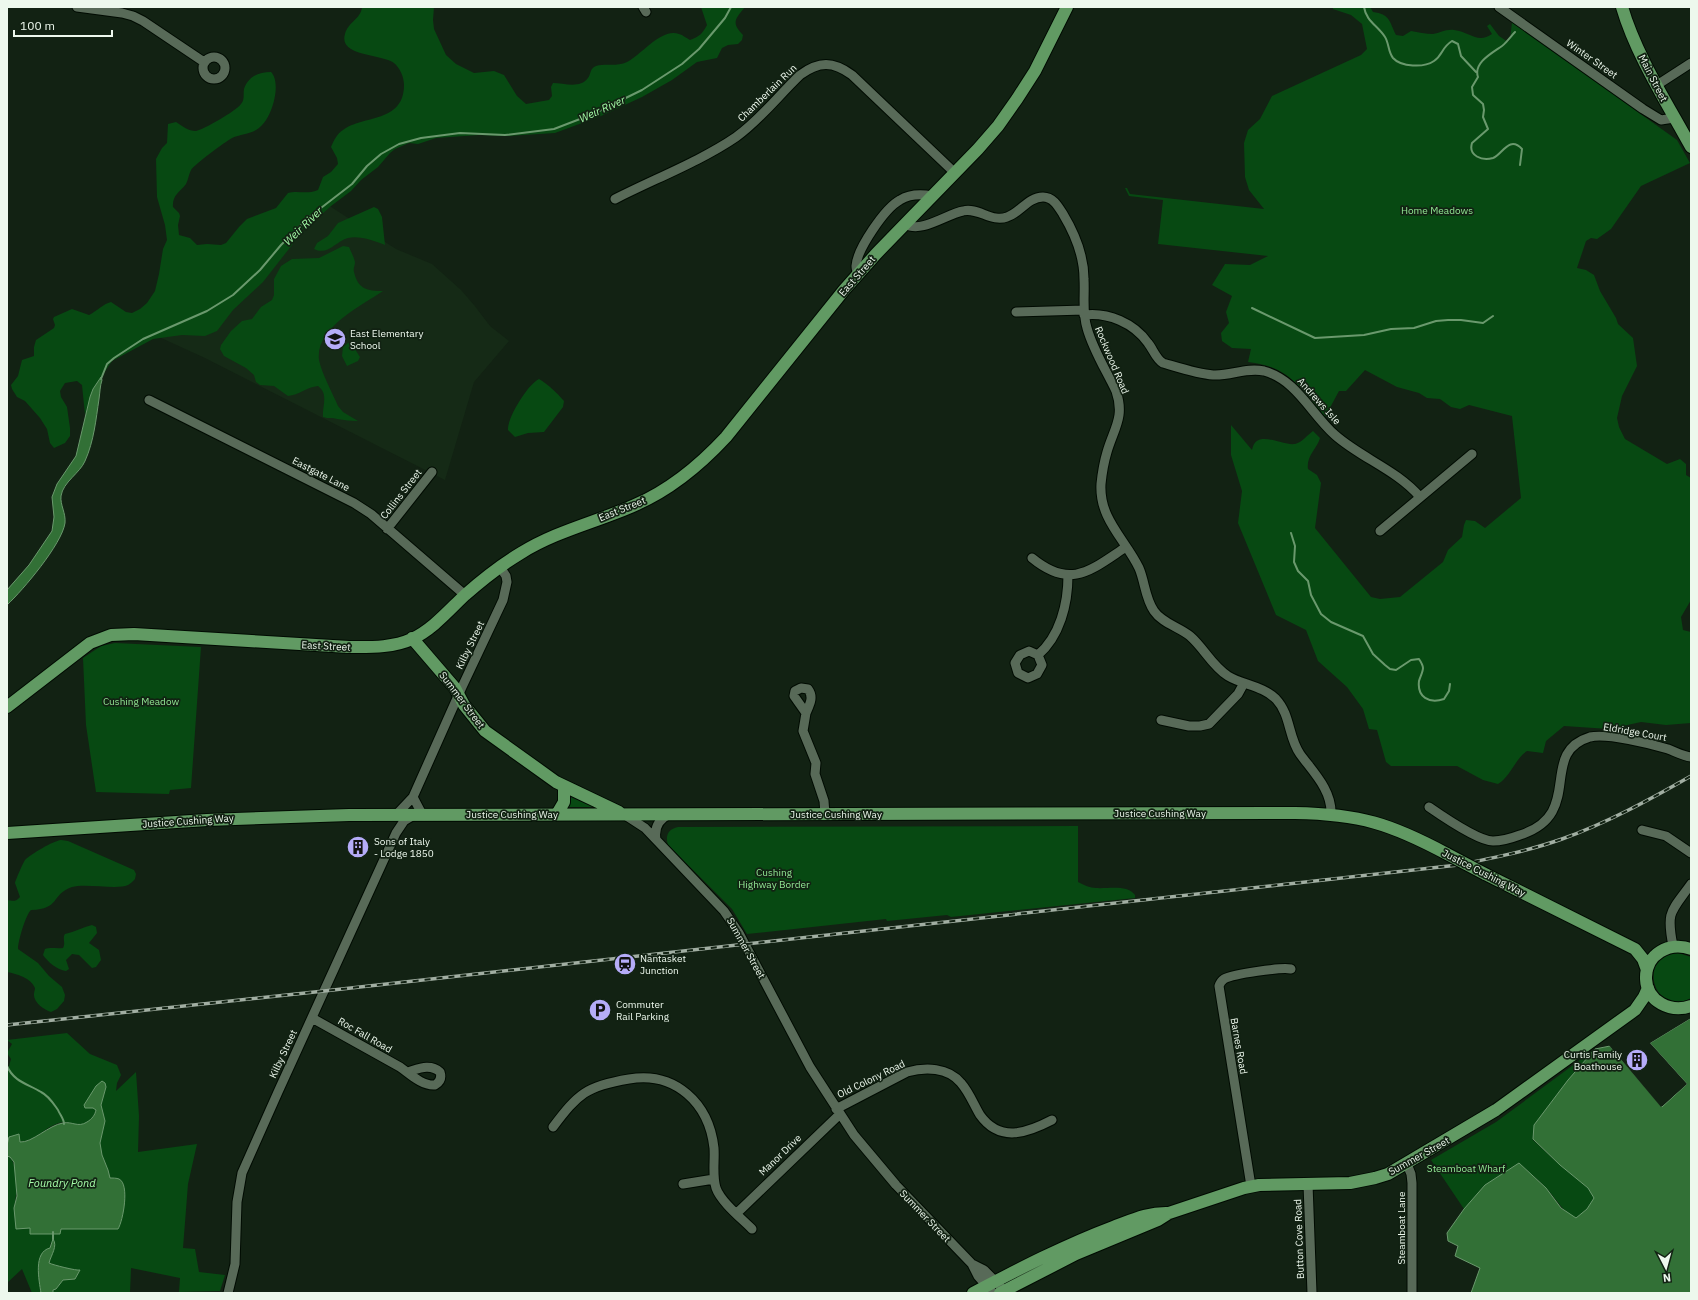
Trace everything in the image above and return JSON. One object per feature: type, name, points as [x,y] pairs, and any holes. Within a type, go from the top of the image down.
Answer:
[{"type":"main road","name":"East Street","points":[[7,707],[90,643],[106,636],[116,634],[366,647],[391,645],[412,638],[433,625],[465,595],[520,554],[550,538],[644,501],[666,488],[689,472],[731,432],[802,341],[858,275],[986,140],[1017,99],[1042,58],[1067,7]]},
{"type":"main road","name":"Main Street","points":[[1622,7],[1627,24],[1638,50],[1691,147]]},
{"type":"main road","name":"Summer Street","points":[[412,638],[455,688],[464,705],[485,730],[564,786],[624,814]]},
{"type":"main road","points":[[557,814],[564,802],[564,786]]},
{"type":"main road","name":"Justice Cushing Way","points":[[7,833],[270,817],[393,814],[1331,814],[1360,818],[1390,826],[1635,949],[1691,949]]},
{"type":"main road","points":[[1667,948],[1653,959],[1647,970],[1646,979],[1648,988],[1654,998],[1667,1007]]},
{"type":"main road","points":[[1635,949],[1643,959],[1647,970]]},
{"type":"main road","name":"Summer Street","points":[[998,1289],[1059,1249],[1100,1232],[1156,1212],[1169,1213],[1251,1186],[1270,1184],[1342,1184],[1383,1176],[1407,1164],[1496,1110],[1635,1010],[1648,988]]},
{"type":"main road","name":"Summer Street","points":[[1635,1010],[1654,1006],[1679,1009],[1691,1006]]},
{"type":"main road","points":[[973,1293],[998,1289]]},
{"type":"street","points":[[77,7],[133,16],[143,21],[204,62]]},
{"type":"street","name":"Winter Street","points":[[1499,7],[1661,120],[1674,118]]},
{"type":"street","points":[[1506,7],[1519,21]]},
{"type":"street","points":[[1657,85],[1691,63]]},
{"type":"street","name":"Chamberlain Run","points":[[615,199],[713,151],[729,141],[756,120],[800,75],[808,69],[824,64],[840,67],[852,76],[955,173]]},
{"type":"street","points":[[858,275],[856,266],[858,258],[874,228],[889,208],[900,200],[913,195],[924,194],[932,196]]},
{"type":"street","name":"Rockwood Road","points":[[906,224],[914,227],[921,226],[958,212],[970,210],[994,218],[1004,218],[1013,214],[1033,199],[1043,197],[1049,198],[1057,205],[1066,219],[1079,249],[1084,271],[1084,312],[1090,336],[1116,391],[1119,402],[1119,420],[1105,458],[1101,492],[1102,503],[1107,517],[1140,570],[1149,601],[1157,615],[1190,636],[1225,674],[1267,692],[1282,707],[1289,721],[1295,747],[1328,794],[1331,802],[1331,814]]},
{"type":"street","name":"Andrews Isle","points":[[1016,312],[1084,312],[1105,316],[1126,323],[1141,335],[1159,360],[1163,363],[1212,375],[1250,369],[1263,371],[1277,376],[1289,384],[1298,393],[1335,435],[1405,482],[1420,498]]},
{"type":"street","name":"Eastgate Lane","points":[[149,400],[354,503],[371,514],[465,595]]},
{"type":"street","points":[[1380,531],[1472,454]]},
{"type":"street","name":"Collins Street","points":[[388,529],[432,472]]},
{"type":"street","points":[[1032,558],[1049,570],[1068,575],[1078,574],[1088,570],[1126,547]]},
{"type":"street","name":"Kilby Street","points":[[393,814],[413,797],[458,695],[505,596],[507,580],[500,568]]},
{"type":"street","points":[[1038,656],[1051,642],[1059,627],[1068,575]]},
{"type":"street","points":[[1161,720],[1196,726],[1209,724],[1238,694],[1244,683]]},
{"type":"street","points":[[806,713],[803,722],[804,734],[816,761],[815,774],[824,801],[825,814]]},
{"type":"street","name":"Eldridge Court","points":[[1429,807],[1481,838],[1490,841],[1500,840],[1530,832],[1547,820],[1555,807],[1559,796],[1564,759],[1569,750],[1586,739],[1595,736],[1610,736],[1663,748],[1691,757]]},
{"type":"street","points":[[413,797],[418,814]]},
{"type":"street","points":[[393,814],[396,834]]},
{"type":"street","name":"Kilby Street","points":[[228,1293],[235,1264],[237,1202],[242,1173],[396,834],[404,821],[418,814]]},
{"type":"street","name":"Summer Street","points":[[624,814],[646,828],[709,894],[731,920],[807,1061],[862,1146],[882,1170],[972,1264],[978,1276],[998,1289]]},
{"type":"street","points":[[656,839],[657,825],[670,814]]},
{"type":"street","points":[[1642,830],[1666,836],[1691,853]]},
{"type":"street","points":[[1667,948],[1670,915],[1691,884]]},
{"type":"street","name":"Barnes Road","points":[[1251,1186],[1219,986],[1222,980],[1230,977],[1279,969],[1291,969]]},
{"type":"street","name":"Roc Fall Road","points":[[312,1018],[407,1072]]},
{"type":"street","name":"Old Colony Road","points":[[838,1111],[907,1072],[932,1069],[956,1078],[964,1086],[981,1116],[990,1125],[1001,1130],[1011,1133],[1028,1132],[1052,1120]]},
{"type":"street","points":[[553,1127],[572,1102],[593,1088],[636,1078],[656,1078],[674,1084],[689,1095],[699,1106],[708,1123],[714,1149],[714,1179],[720,1196],[752,1229]]},
{"type":"street","name":"Manor Drive","points":[[737,1213],[838,1111]]},
{"type":"street","name":"Steamboat Lane","points":[[1407,1164],[1412,1174],[1412,1293]]},
{"type":"street","points":[[683,1184],[714,1179]]},
{"type":"street","name":"Button Cove Road","points":[[1308,1184],[1312,1293]]},
{"type":"shaded area","name":"East Elementary School","points":[[322,201],[396,249],[432,264],[461,290],[490,326],[509,341],[474,382],[445,480],[205,358],[159,337],[299,233]]},
{"type":"green space","points":[[362,7],[434,7],[434,29],[446,55],[456,64],[474,73],[494,71],[504,75],[517,96],[526,104],[549,100],[552,96],[551,87],[553,83],[572,85],[581,83],[588,78],[596,66],[627,62],[666,34],[679,34],[690,40],[696,38],[707,25],[701,7],[745,7],[736,21],[739,31],[743,35],[742,40],[738,44],[728,45],[722,48],[717,58],[697,62],[672,80],[642,97],[601,116],[555,133],[436,138],[418,144],[409,143],[395,149],[378,167],[361,180],[351,191],[320,216],[306,224],[292,245],[263,282],[233,310],[217,331],[205,336],[182,335],[153,339],[112,361],[93,389],[85,415],[82,385],[77,381],[65,383],[60,391],[61,397],[67,407],[70,436],[65,443],[54,448],[50,443],[47,429],[40,418],[25,401],[17,397],[11,385],[18,376],[22,360],[34,356],[36,340],[54,328],[54,317],[72,309],[89,315],[105,304],[111,302],[126,312],[132,313],[147,303],[155,291],[163,249],[167,240],[165,225],[157,197],[156,159],[162,148],[167,143],[168,124],[176,122],[190,130],[200,130],[219,120],[241,104],[244,97],[244,89],[251,78],[258,74],[271,72],[274,77],[276,92],[272,109],[264,123],[254,131],[232,138],[198,163],[191,170],[186,184],[174,199],[173,207],[180,216],[178,225],[179,235],[190,238],[197,245],[221,245],[226,243],[247,219],[276,208],[288,193],[318,190],[323,177],[331,172],[338,164],[337,158],[331,147],[339,133],[351,125],[390,112],[397,106],[402,97],[404,85],[403,79],[400,70],[394,63],[355,51],[348,47],[345,41],[345,34],[349,26],[359,15]]},
{"type":"green space","name":"Home Meadows","points":[[1333,7],[1370,7],[1373,12],[1386,16],[1396,35],[1403,36],[1411,31],[1433,34],[1451,30],[1460,31],[1478,38],[1482,38],[1492,34],[1487,26],[1490,24],[1499,36],[1508,42],[1510,40],[1512,22],[1677,140],[1690,163],[1641,186],[1611,229],[1597,239],[1591,238],[1586,241],[1577,268],[1586,270],[1594,275],[1600,291],[1618,324],[1633,338],[1637,366],[1622,396],[1617,418],[1619,427],[1625,439],[1667,464],[1680,459],[1686,464],[1686,475],[1691,478],[1691,600],[1681,617],[1683,630],[1691,632],[1691,723],[1666,725],[1641,722],[1609,729],[1564,726],[1546,741],[1543,753],[1527,751],[1519,758],[1506,777],[1498,784],[1483,780],[1457,766],[1391,766],[1386,762],[1377,730],[1369,729],[1363,709],[1347,687],[1318,661],[1306,630],[1276,615],[1238,523],[1242,491],[1231,455],[1231,425],[1252,450],[1254,444],[1258,440],[1264,439],[1295,444],[1303,440],[1313,431],[1320,438],[1317,446],[1310,456],[1308,464],[1308,469],[1317,475],[1321,483],[1315,528],[1371,597],[1380,599],[1400,597],[1443,562],[1448,550],[1462,537],[1466,520],[1475,521],[1485,528],[1521,498],[1512,416],[1469,405],[1460,409],[1451,407],[1440,399],[1427,398],[1419,393],[1397,387],[1365,370],[1346,391],[1339,391],[1325,417],[1293,380],[1275,369],[1248,362],[1251,349],[1232,348],[1222,341],[1221,333],[1229,323],[1226,312],[1232,296],[1212,285],[1225,264],[1250,265],[1268,256],[1158,244],[1163,200],[1129,196],[1125,188],[1127,188],[1130,194],[1264,209],[1249,190],[1245,177],[1244,143],[1248,130],[1260,119],[1272,96],[1361,55],[1367,49],[1362,24],[1351,15],[1333,9]]},
{"type":"green space","points":[[374,207],[378,209],[382,217],[385,245],[367,239],[352,237],[324,251],[314,249],[317,243],[328,236],[338,223]]},
{"type":"green space","points":[[343,246],[349,247],[352,254],[355,262],[354,272],[358,282],[364,288],[383,291],[341,319],[324,338],[320,348],[320,365],[338,406],[343,412],[358,421],[323,417],[324,396],[318,386],[288,396],[274,386],[260,385],[256,382],[254,375],[246,368],[224,356],[220,349],[221,345],[231,331],[242,321],[252,319],[261,307],[272,300],[274,295],[274,279],[281,266],[292,259],[319,258]]},
{"type":"green space","points":[[348,343],[351,343],[360,357],[358,361],[347,366],[342,356],[343,347]]},
{"type":"green space","points":[[539,379],[564,401],[563,407],[544,432],[528,433],[515,437],[508,430],[514,410],[529,387]]},
{"type":"green space","name":"Cushing Meadow","points":[[115,643],[201,647],[191,788],[170,790],[169,794],[96,792],[86,725],[83,658],[101,646]]},
{"type":"green space","points":[[568,796],[593,807],[568,807]]},
{"type":"green space","name":"Cushing Highway Border","points":[[1078,826],[1078,882],[1094,888],[1127,889],[1135,895],[1135,898],[951,917],[947,915],[887,921],[886,919],[747,934],[732,909],[668,845],[667,839],[668,833],[672,829],[678,827]]},
{"type":"green space","points":[[61,840],[68,841],[134,870],[136,874],[135,879],[128,885],[117,887],[72,887],[65,890],[47,907],[31,910],[29,912],[19,940],[18,949],[38,963],[49,976],[62,987],[65,995],[64,1001],[57,1009],[51,1012],[42,1008],[37,1003],[34,997],[35,988],[27,979],[7,972],[7,900],[14,901],[20,897],[15,883],[25,860],[42,848]]},
{"type":"green space","points":[[92,925],[96,927],[97,933],[89,943],[99,950],[101,960],[96,967],[92,968],[79,955],[72,954],[66,960],[69,969],[66,971],[53,965],[43,955],[45,949],[63,948],[65,934]]},
{"type":"green space","points":[[1678,953],[1691,957],[1691,998],[1678,1002],[1668,1000],[1660,994],[1655,984],[1654,974],[1657,965],[1665,957]]},
{"type":"green space","points":[[67,1033],[90,1054],[117,1065],[121,1075],[117,1083],[116,1091],[136,1072],[139,1116],[138,1152],[197,1144],[188,1184],[183,1248],[195,1249],[199,1272],[225,1275],[220,1291],[179,1292],[180,1278],[131,1268],[130,1293],[53,1293],[53,1290],[56,1289],[63,1280],[75,1279],[80,1270],[69,1269],[49,1263],[51,1256],[51,1241],[50,1248],[39,1261],[41,1293],[32,1293],[22,1269],[7,1283],[7,1156],[10,1157],[13,1162],[16,1175],[16,1196],[14,1208],[30,1228],[31,1234],[59,1234],[61,1229],[118,1229],[119,1179],[110,1178],[102,1155],[100,1143],[105,1121],[101,1105],[106,1087],[85,1108],[96,1109],[93,1118],[88,1122],[82,1125],[66,1122],[55,1124],[31,1139],[7,1145],[7,1073],[11,1059],[7,1053],[12,1044],[7,1040]]},
{"type":"green space","name":"Steamboat Wharf","points":[[1595,1049],[1568,1080],[1534,1125],[1533,1140],[1588,1188],[1594,1198],[1587,1209],[1576,1218],[1571,1215],[1544,1186],[1519,1163],[1485,1185],[1464,1209],[1431,1160],[1496,1122]]},
{"type":"water","points":[[101,377],[102,380],[96,422],[88,453],[83,465],[62,491],[61,503],[65,523],[62,532],[57,543],[41,566],[7,605],[7,590],[29,565],[52,531],[54,517],[52,497],[57,484],[76,456],[90,397],[93,389]]},
{"type":"water","points":[[1691,1018],[1691,1293],[1471,1293],[1480,1268],[1455,1256],[1458,1246],[1448,1241],[1447,1233],[1464,1209],[1485,1185],[1519,1163],[1546,1188],[1561,1208],[1576,1218],[1587,1209],[1594,1198],[1588,1188],[1560,1165],[1533,1139],[1534,1125],[1568,1080],[1595,1049],[1610,1046],[1662,1107],[1687,1084],[1650,1043]]},
{"type":"water","name":"Foundry Pond","points":[[102,1081],[105,1083],[106,1087],[101,1105],[105,1121],[100,1143],[102,1155],[110,1178],[119,1179],[122,1182],[125,1195],[122,1219],[118,1229],[61,1229],[60,1234],[30,1234],[30,1228],[16,1229],[14,1208],[17,1196],[14,1162],[7,1156],[9,1137],[19,1134],[20,1142],[25,1142],[58,1124],[84,1124],[93,1117],[96,1110],[93,1108],[85,1108],[84,1105],[96,1086]]},
{"type":"water","points":[[53,1239],[55,1245],[49,1263],[65,1268],[80,1270],[75,1279],[63,1280],[56,1289],[53,1290],[53,1293],[41,1293],[38,1274],[39,1261],[41,1255],[50,1248]]},
{"type":"pier","points":[[1691,1016],[1691,1018],[1650,1043],[1687,1084],[1661,1107],[1608,1044],[1611,1044],[1662,1105],[1685,1084],[1648,1042]]},
{"type":"waterway","name":"Weir River","points":[[101,379],[107,364],[143,339],[207,311],[233,295],[260,270],[281,245],[308,218],[352,184],[367,166],[381,154],[399,144],[421,138],[460,133],[505,135],[554,129],[593,114],[642,90],[682,64],[699,49],[725,18],[731,7]]},
{"type":"waterway","points":[[1364,7],[1367,16],[1385,37],[1391,56],[1397,61],[1413,66],[1430,63],[1437,59],[1446,46],[1452,41],[1458,44],[1461,56],[1476,72]]},
{"type":"waterway","points":[[1515,32],[1504,44],[1484,59],[1478,67],[1478,77],[1472,87],[1473,95],[1483,104],[1483,117],[1488,129],[1472,143],[1471,148],[1474,154],[1480,158],[1489,159],[1496,156],[1509,145],[1517,145],[1522,149],[1520,165]]},
{"type":"waterway","points":[[1252,308],[1315,338],[1364,335],[1391,329],[1414,328],[1436,321],[1461,320],[1483,323],[1493,316]]},
{"type":"waterway","points":[[1291,533],[1295,546],[1294,562],[1298,571],[1308,581],[1311,595],[1321,614],[1331,622],[1363,636],[1373,654],[1390,669],[1396,670],[1411,660],[1419,659],[1423,668],[1419,681],[1419,687],[1425,698],[1433,701],[1444,699],[1449,691],[1450,684]]},
{"type":"waterway","name":"Weir River","points":[[7,1066],[13,1076],[44,1094],[53,1102],[63,1119],[64,1124]]},
{"type":"waterway","name":"Weir River","points":[[53,1232],[53,1239]]},
{"type":"railway","points":[[7,1025],[1458,865],[1523,851],[1579,833],[1628,810],[1691,776]]},
{"type":"place","name":"East Elementary School","points":[[335,339]]},
{"type":"place","name":"Sons of Italy - Lodge 1850","points":[[358,847]]},
{"type":"place","name":"Nantasket Junction","points":[[625,964]]},
{"type":"place","name":"Commuter Rail Parking","points":[[600,1010]]},
{"type":"place","name":"Curtis Family Boathouse","points":[[1637,1060]]}]
